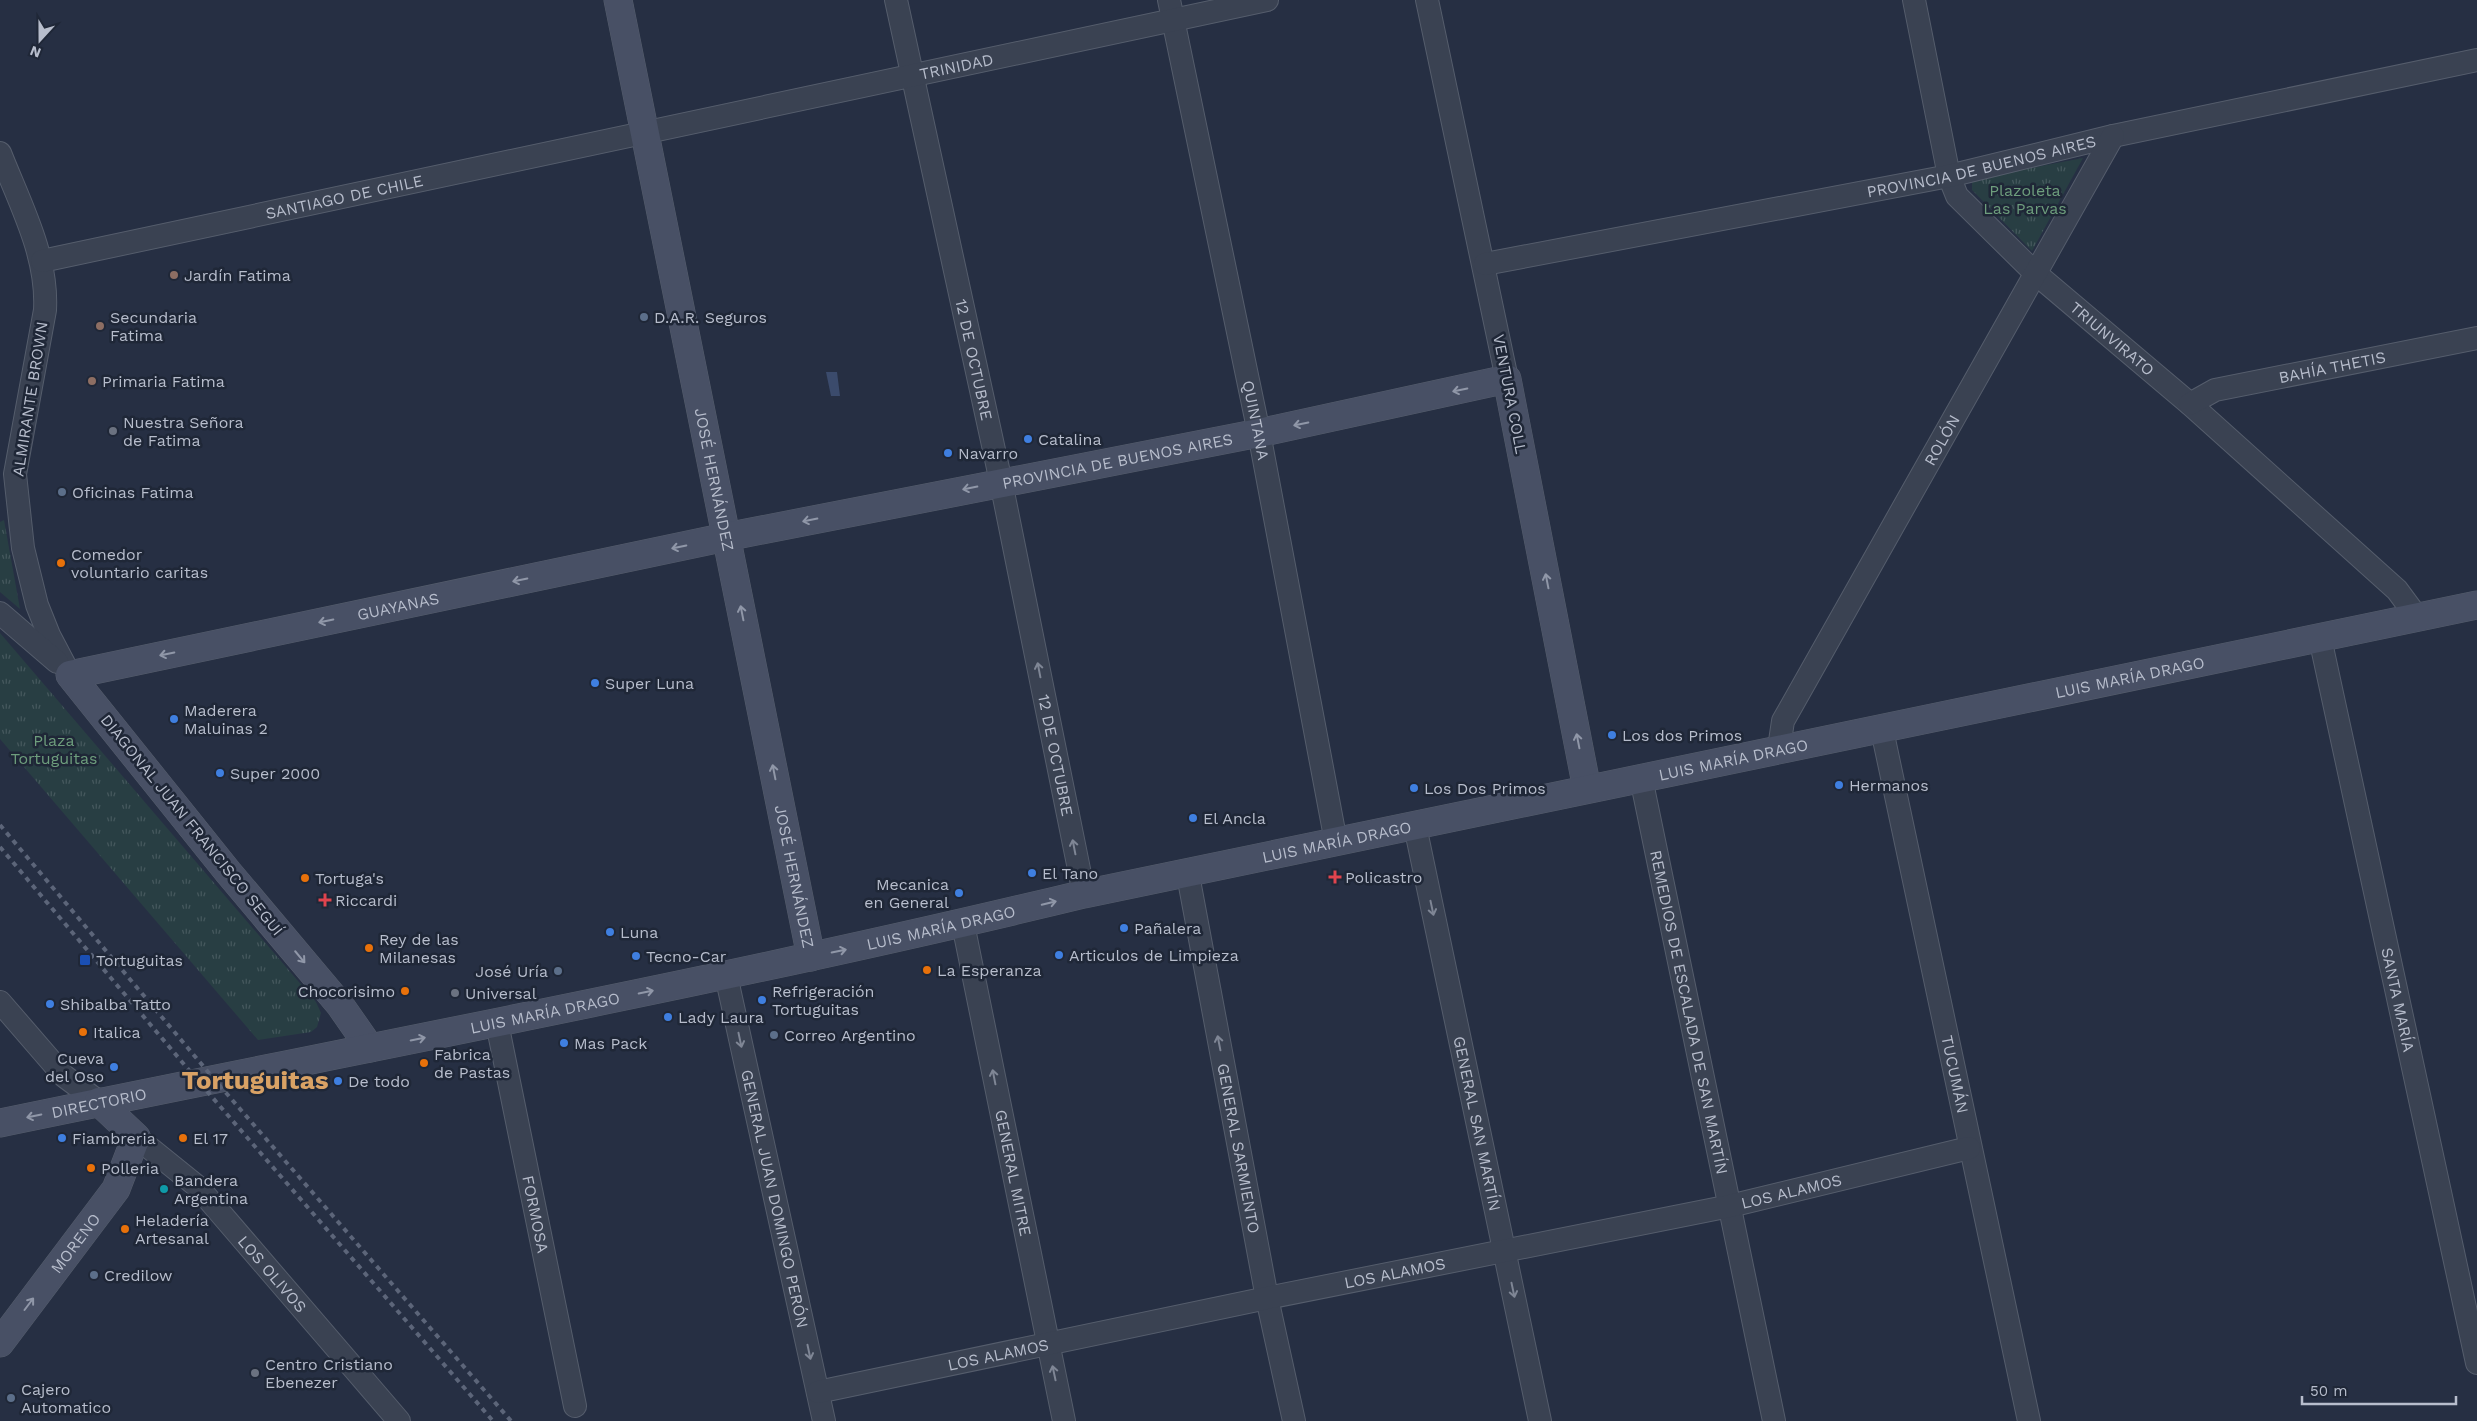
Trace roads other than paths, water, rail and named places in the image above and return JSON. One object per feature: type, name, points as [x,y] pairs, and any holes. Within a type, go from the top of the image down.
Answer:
[{"type":"street","name":"JOSÉ HERNÁNDEZ","points":[[618,0],[646,132],[810,958]]},
{"type":"street","name":"12 DE OCTUBRE","points":[[896,0],[1001,482],[1084,894]]},
{"type":"street","name":"TRINIDAD","points":[[646,132],[913,77],[1171,10],[1268,0]]},
{"type":"street","name":"VENTURA COLL","points":[[1427,0],[1485,264],[1587,789]]},
{"type":"street","name":"TRIUNVIRATO","points":[[1914,0],[1949,176],[1957,196],[2035,273],[2190,404],[2397,590],[2417,617]]},
{"type":"street","name":"QUINTANA","points":[[1171,10],[1259,433],[1336,842]]},
{"type":"street","name":"PROVINCIA DE BUENOS AIRES","points":[[1485,264],[1949,176],[2113,136],[2477,60]]},
{"type":"street","name":"SANTIAGO DE CHILE","points":[[42,261],[646,132]]},
{"type":"street","name":"ROLÓN","points":[[1779,748],[1783,721],[2113,136]]},
{"type":"street","name":"ALMIRANTE BROWN","points":[[0,153],[42,261],[46,287],[45,310],[8,481],[37,605],[49,635],[70,675]]},
{"type":"street","name":"BAHÍA THETIS","points":[[2190,404],[2215,390],[2477,338]]},
{"type":"street","name":"PROVINCIA DE BUENOS AIRES","points":[[726,537],[1259,433],[1507,379]]},
{"type":"street","name":"GUAYANAS","points":[[70,675],[726,537]]},
{"type":"street","name":"LUIS MARÍA DRAGO","points":[[199,1082],[810,958],[963,924],[1084,894],[1188,875],[1779,748],[1882,730],[2477,605]]},
{"type":"street","name":"DIAGONAL JUAN FRANCISCO SEGUÍ","points":[[0,613],[70,675],[228,872],[340,1005],[370,1048]]},
{"type":"street","name":"SANTA MARÍA","points":[[2320,638],[2477,1363]]},
{"type":"street","name":"TUCUMÁN","points":[[1882,730],[1969,1148],[2029,1421]]},
{"type":"street","name":"REMEDIOS DE ESCALADA DE SAN MARTÍN","points":[[1641,778],[1774,1421]]},
{"type":"street","name":"GENERAL SAN MARTÍN","points":[[1415,826],[1540,1421]]},
{"type":"street","name":"GENERAL SARMIENTO","points":[[1188,875],[1267,1298],[1294,1421]]},
{"type":"street","name":"GENERAL MITRE","points":[[963,924],[1064,1421]]},
{"type":"street","name":"GENERAL JUAN DOMINGO PERÓN","points":[[726,975],[824,1421]]},
{"type":"street","points":[[0,1002],[64,1076],[99,1102],[136,1137]]},
{"type":"street","name":"FORMOSA","points":[[497,1023],[575,1406]]},
{"type":"street","name":"DIRECTORIO","points":[[0,1122],[199,1082]]},
{"type":"street","name":"MORENO","points":[[0,1343],[116,1189],[136,1137]]},
{"type":"street","name":"LOS OLIVOS","points":[[136,1137],[198,1187],[399,1421]]},
{"type":"street","name":"LOS ALAMOS","points":[[818,1392],[1267,1298],[1730,1206],[1969,1148]]},
{"type":"water","points":[[826,372],[837,372],[840,396],[831,396]]},
{"type":"railway","points":[[0,825],[214,1079],[511,1421]]},
{"type":"railway","points":[[0,847],[199,1082],[493,1421]]},
{"type":"place","name":"Jardín Fatima","points":[[174,275]]},
{"type":"place","name":"D.A.R. Seguros","points":[[644,317]]},
{"type":"place","name":"Secundaria Fatima","points":[[100,326]]},
{"type":"place","name":"Primaria Fatima","points":[[92,381]]},
{"type":"place","name":"Nuestra Señora de Fatima","points":[[113,431]]},
{"type":"place","name":"Catalina","points":[[1028,439]]},
{"type":"place","name":"Navarro","points":[[948,453]]},
{"type":"place","name":"Oficinas Fatima","points":[[62,492]]},
{"type":"place","name":"Comedor voluntario caritas","points":[[61,563]]},
{"type":"place","name":"Super Luna","points":[[595,683]]},
{"type":"place","name":"Maderera Maluinas 2","points":[[174,719]]},
{"type":"place","name":"Los dos Primos","points":[[1612,735]]},
{"type":"place","name":"Super 2000","points":[[220,773]]},
{"type":"place","name":"Hermanos","points":[[1839,785]]},
{"type":"place","name":"Los Dos Primos","points":[[1414,788]]},
{"type":"place","name":"El Ancla","points":[[1193,818]]},
{"type":"place","name":"El Tano","points":[[1032,873]]},
{"type":"place","name":"Policastro","points":[[1335,877]]},
{"type":"place","name":"Tortuga's","points":[[305,878]]},
{"type":"place","name":"Mecanica en General","points":[[959,893]]},
{"type":"place","name":"Riccardi","points":[[325,900]]},
{"type":"place","name":"Pañalera","points":[[1124,928]]},
{"type":"place","name":"Luna","points":[[610,932]]},
{"type":"place","name":"Rey de las Milanesas","points":[[369,948]]},
{"type":"place","name":"Articulos de Limpieza","points":[[1059,955]]},
{"type":"place","name":"Tecno-Car","points":[[636,956]]},
{"type":"place","name":"Tortuguitas","points":[[85,960]]},
{"type":"place","name":"La Esperanza","points":[[927,970]]},
{"type":"place","name":"José Uría","points":[[558,971]]},
{"type":"place","name":"Chocorisimo","points":[[405,991]]},
{"type":"place","name":"Universal","points":[[455,993]]},
{"type":"place","name":"Refrigeración Tortuguitas","points":[[762,1000]]},
{"type":"place","name":"Shibalba Tatto","points":[[50,1004]]},
{"type":"place","name":"Lady Laura","points":[[668,1017]]},
{"type":"place","name":"Italica","points":[[83,1032]]},
{"type":"place","name":"Correo Argentino","points":[[774,1035]]},
{"type":"place","name":"Mas Pack","points":[[564,1043]]},
{"type":"place","name":"Fabrica de Pastas","points":[[424,1063]]},
{"type":"place","name":"Cueva del Oso","points":[[114,1067]]},
{"type":"place","name":"De todo","points":[[338,1081]]},
{"type":"place","name":"Fiambreria","points":[[62,1138]]},
{"type":"place","name":"El 17","points":[[183,1138]]},
{"type":"place","name":"Polleria","points":[[91,1168]]},
{"type":"place","name":"Bandera Argentina","points":[[164,1189]]},
{"type":"place","name":"Heladería Artesanal","points":[[125,1229]]},
{"type":"place","name":"Credilow","points":[[94,1275]]},
{"type":"place","name":"Centro Cristiano Ebenezer","points":[[255,1373]]},
{"type":"place","name":"Cajero Automatico","points":[[11,1398]]},
{"type":"district","name":"Tortuguitas","points":[[255,1080]]},
{"type":"park label","name":"Plazoleta Las Parvas","points":[[2025,199]]},
{"type":"park label","name":"Plaza Tortuguitas","points":[[54,749]]}]
